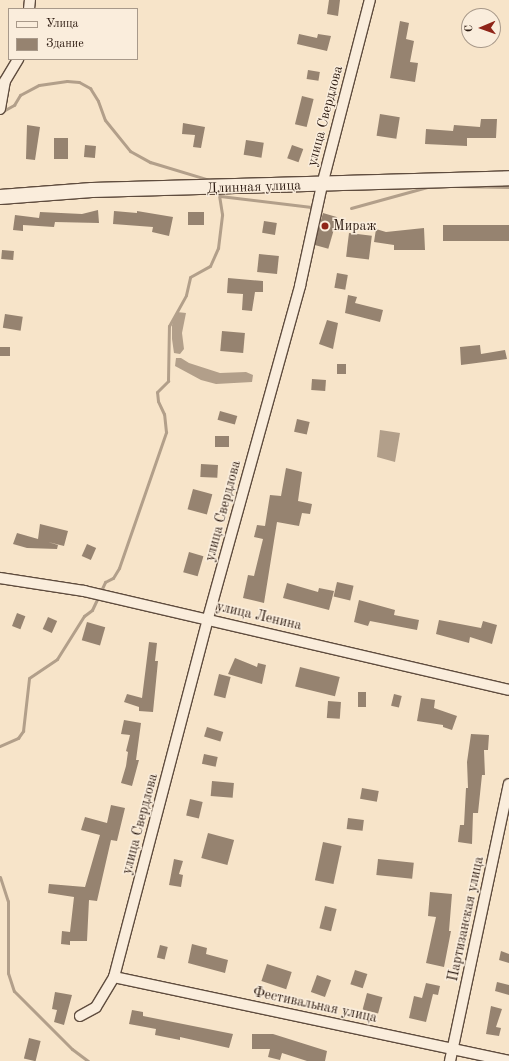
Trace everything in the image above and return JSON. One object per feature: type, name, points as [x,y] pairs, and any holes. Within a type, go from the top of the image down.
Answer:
[{"type":"main road","name":"Длинная улица","points":[[0,198],[92,190],[219,188],[509,178]]},
{"type":"street","name":"улица Свердлова","points":[[80,1016],[96,1007],[114,976],[208,618],[300,286],[322,185],[370,0]]},
{"type":"street","points":[[0,109],[8,72],[17,60]]},
{"type":"street","name":"улица Ленина","points":[[0,578],[84,591],[208,618],[509,690]]},
{"type":"street","name":"Партизанская улица","points":[[450,1061],[509,784]]},
{"type":"street","name":"Фестивальная улица","points":[[114,976],[509,1061]]},
{"type":"shaded area","points":[[177,312],[186,313],[182,333],[184,349],[180,354],[174,353],[172,339],[172,325]]},
{"type":"shaded area","points":[[176,358],[181,358],[189,363],[220,373],[246,372],[253,375],[252,382],[216,384],[201,380],[175,366]]},
{"type":"shaded area","points":[[380,430],[400,433],[395,462],[377,457]]},
{"type":"building","points":[[329,0],[340,0],[338,16],[327,14]]},
{"type":"building","points":[[400,21],[409,23],[406,39],[414,41],[410,62],[418,63],[415,82],[390,78]]},
{"type":"building","points":[[299,34],[317,38],[318,34],[331,36],[327,51],[297,44]]},
{"type":"building","points":[[308,70],[320,72],[318,81],[307,79]]},
{"type":"building","points":[[302,96],[314,99],[307,127],[295,124]]},
{"type":"building","points":[[380,114],[400,117],[396,139],[377,136]]},
{"type":"building","points":[[481,119],[497,119],[496,138],[467,138],[467,146],[425,144],[426,129],[453,131],[454,125],[480,127]]},
{"type":"building","points":[[183,123],[205,127],[201,148],[193,147],[195,135],[182,134]]},
{"type":"building","points":[[27,125],[40,127],[35,160],[26,159]]},
{"type":"building","points":[[54,138],[68,138],[68,159],[54,159]]},
{"type":"building","points":[[246,140],[264,143],[261,158],[244,155]]},
{"type":"building","points":[[85,145],[96,146],[95,158],[84,157]]},
{"type":"building","points":[[292,145],[303,149],[298,162],[287,158]]},
{"type":"building","points":[[98,210],[99,223],[55,222],[54,227],[23,225],[23,231],[13,230],[15,215],[39,218],[40,212],[82,214]]},
{"type":"building","points":[[114,211],[137,213],[137,211],[173,217],[169,236],[152,232],[153,227],[113,224]]},
{"type":"building","points":[[188,212],[204,212],[204,225],[188,225]]},
{"type":"building","points":[[323,213],[337,217],[328,249],[314,245]]},
{"type":"building","points":[[264,221],[277,223],[275,235],[262,233]]},
{"type":"building","points":[[443,225],[509,225],[509,241],[443,241]]},
{"type":"building","points":[[424,228],[425,250],[394,250],[394,245],[374,242],[376,229],[386,232]]},
{"type":"building","points":[[349,233],[372,236],[369,260],[346,257]]},
{"type":"building","points":[[2,250],[14,251],[13,260],[1,259]]},
{"type":"building","points":[[259,254],[279,256],[277,274],[257,272]]},
{"type":"building","points":[[337,273],[348,275],[345,290],[334,288]]},
{"type":"building","points":[[228,278],[263,281],[263,292],[255,292],[252,311],[242,310],[243,294],[227,293]]},
{"type":"building","points":[[348,295],[357,297],[355,303],[383,310],[380,322],[345,313]]},
{"type":"building","points":[[5,314],[23,317],[21,331],[3,328]]},
{"type":"building","points":[[327,320],[338,323],[333,349],[319,344]]},
{"type":"building","points":[[222,331],[245,333],[243,353],[220,351]]},
{"type":"building","points":[[480,345],[481,354],[505,350],[507,359],[461,365],[460,347]]},
{"type":"building","points":[[0,347],[10,347],[10,356],[0,356]]},
{"type":"building","points":[[337,364],[346,364],[346,374],[337,374]]},
{"type":"building","points":[[312,379],[326,380],[325,391],[311,390]]},
{"type":"building","points":[[220,411],[237,416],[235,425],[218,420]]},
{"type":"building","points":[[297,419],[310,422],[307,435],[294,432]]},
{"type":"building","points":[[215,436],[229,436],[229,447],[215,447]]},
{"type":"building","points":[[201,464],[218,465],[217,478],[200,477]]},
{"type":"building","points":[[286,468],[302,472],[298,501],[312,504],[310,514],[302,513],[299,526],[277,522],[264,603],[243,598],[248,575],[254,576],[263,539],[254,537],[257,525],[265,526],[270,495],[281,496]]},
{"type":"building","points":[[193,489],[212,494],[207,514],[188,509]]},
{"type":"building","points":[[40,524],[68,531],[64,546],[48,542],[58,545],[57,549],[27,548],[13,544],[17,533],[38,539]]},
{"type":"building","points":[[87,544],[96,548],[91,560],[82,556]]},
{"type":"building","points":[[189,552],[203,556],[198,576],[183,572]]},
{"type":"building","points":[[337,582],[354,586],[350,600],[334,597]]},
{"type":"building","points":[[287,583],[318,592],[319,588],[334,591],[329,610],[283,598]]},
{"type":"building","points":[[359,600],[395,610],[394,615],[419,620],[417,630],[370,621],[368,626],[354,622]]},
{"type":"building","points":[[17,613],[25,616],[20,629],[12,626]]},
{"type":"building","points":[[48,617],[57,621],[52,633],[43,629]]},
{"type":"building","points":[[439,620],[481,628],[483,621],[497,625],[492,644],[470,637],[469,643],[436,634]]},
{"type":"building","points":[[87,622],[105,627],[100,646],[82,640]]},
{"type":"building","points":[[149,642],[157,643],[155,661],[158,661],[153,712],[139,711],[139,707],[124,702],[127,694],[142,698]]},
{"type":"building","points":[[235,658],[257,667],[258,663],[266,665],[262,684],[228,674]]},
{"type":"building","points":[[300,667],[340,677],[335,696],[295,686]]},
{"type":"building","points":[[219,674],[231,677],[225,698],[214,695]]},
{"type":"building","points":[[358,692],[366,692],[366,707],[358,707]]},
{"type":"building","points":[[394,694],[402,696],[399,708],[391,706]]},
{"type":"building","points":[[421,698],[435,700],[434,708],[457,716],[452,730],[443,727],[443,725],[417,721]]},
{"type":"building","points":[[328,701],[341,702],[340,719],[327,718]]},
{"type":"building","points":[[124,720],[141,723],[136,760],[139,760],[132,786],[121,783],[126,766],[128,752],[126,751],[130,735],[121,734]]},
{"type":"building","points":[[207,727],[223,732],[220,742],[204,737]]},
{"type":"building","points":[[471,734],[489,735],[488,750],[484,750],[485,775],[482,775],[478,813],[473,813],[472,844],[458,842],[460,825],[464,825],[466,788],[468,788],[467,762]]},
{"type":"building","points":[[204,754],[218,757],[216,767],[202,764]]},
{"type":"building","points":[[212,781],[234,783],[233,798],[211,796]]},
{"type":"building","points":[[362,788],[379,791],[377,802],[360,799]]},
{"type":"building","points":[[190,799],[203,802],[199,818],[186,816]]},
{"type":"building","points":[[111,805],[125,808],[117,841],[111,840],[97,901],[89,900],[87,941],[70,941],[70,945],[61,944],[62,931],[70,932],[74,897],[48,893],[49,884],[85,887],[100,835],[81,830],[85,817],[107,823]]},
{"type":"building","points":[[348,818],[364,820],[363,831],[347,829]]},
{"type":"building","points":[[208,833],[234,840],[227,865],[201,858]]},
{"type":"building","points":[[323,842],[342,846],[333,884],[315,880]]},
{"type":"building","points":[[174,859],[183,861],[179,874],[183,875],[181,887],[169,885]]},
{"type":"building","points":[[378,859],[414,863],[412,879],[376,875]]},
{"type":"building","points":[[430,892],[452,894],[449,931],[451,931],[444,967],[426,963],[436,917],[428,916]]},
{"type":"building","points":[[325,906],[337,909],[331,931],[319,928]]},
{"type":"building","points":[[192,944],[207,948],[206,954],[228,960],[225,973],[188,963]]},
{"type":"building","points":[[160,945],[168,947],[165,960],[157,958]]},
{"type":"building","points":[[501,951],[509,954],[509,963],[499,960]]},
{"type":"building","points":[[267,964],[292,972],[286,989],[261,981]]},
{"type":"building","points":[[355,970],[367,974],[363,988],[350,984]]},
{"type":"building","points":[[317,975],[331,980],[325,997],[311,992]]},
{"type":"building","points":[[497,982],[509,985],[509,995],[495,991]]},
{"type":"building","points":[[426,983],[440,986],[438,995],[433,994],[426,1022],[409,1018],[414,996],[422,998]]},
{"type":"building","points":[[55,992],[72,995],[64,1025],[54,1022],[57,1010],[52,1009]]},
{"type":"building","points":[[367,993],[382,997],[378,1014],[363,1009]]},
{"type":"building","points":[[491,1006],[502,1009],[496,1027],[501,1028],[499,1036],[486,1034]]},
{"type":"building","points":[[132,1010],[143,1012],[143,1016],[233,1034],[229,1048],[180,1037],[180,1040],[155,1035],[156,1029],[129,1024]]},
{"type":"building","points":[[252,1034],[273,1034],[327,1051],[325,1061],[307,1061],[282,1053],[280,1060],[268,1057],[270,1049],[252,1049]]},
{"type":"building","points":[[29,1038],[41,1041],[36,1061],[24,1058]]},
{"type":"waterway","points":[[3,111],[14,105],[20,95],[39,85],[67,81],[79,82],[90,88],[98,101],[105,120],[130,151],[150,162],[213,181]]},
{"type":"waterway","points":[[455,186],[509,187]]},
{"type":"waterway","points":[[351,208],[427,187]]},
{"type":"waterway","points":[[0,746],[18,738],[23,731],[29,678],[57,659],[84,616],[92,610],[105,582],[113,578],[119,568],[166,432],[164,414],[158,401],[157,392],[168,381],[169,326],[186,295],[190,277],[210,266],[218,248],[222,214],[218,190]]},
{"type":"waterway","points":[[220,196],[311,207]]},
{"type":"waterway","points":[[0,877],[8,901],[8,973],[14,991],[72,1049],[88,1061]]},
{"type":"place","name":"Мираж","points":[[325,226]]}]
